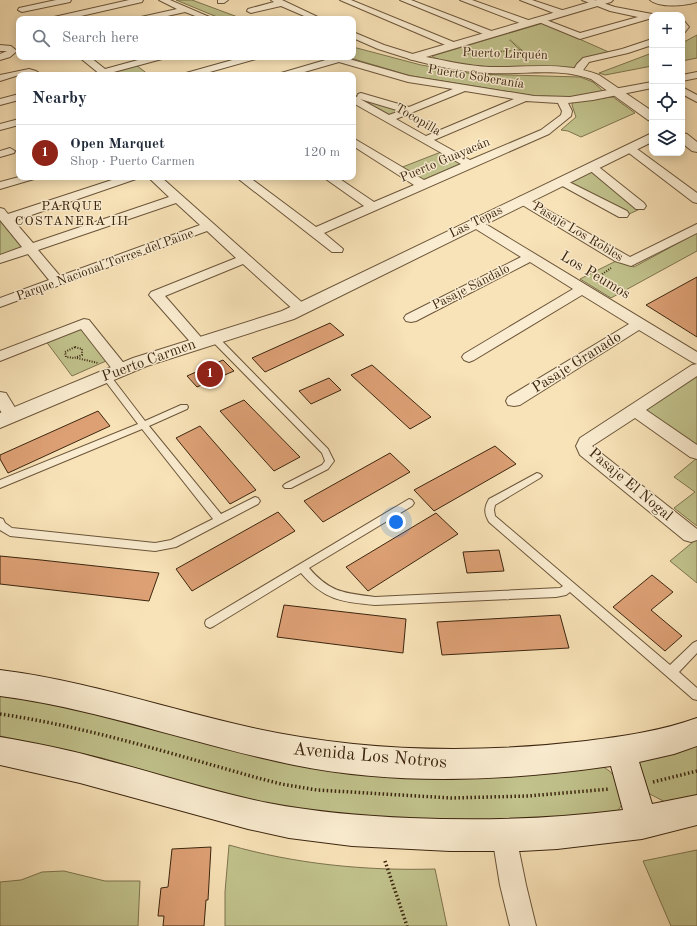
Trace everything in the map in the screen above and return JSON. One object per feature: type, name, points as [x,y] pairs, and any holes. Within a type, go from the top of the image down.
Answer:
[{"type":"main road","name":"Avenida Los Notros","points":[[0,683],[41,688],[85,696],[252,742],[335,757],[415,763],[467,764],[575,758],[621,751],[668,741],[697,732]]},
{"type":"main road","points":[[0,751],[55,762],[219,807],[288,822],[336,830],[381,833],[504,836],[572,832],[642,823],[697,810]]},
{"type":"main road","points":[[621,751],[642,823]]},
{"type":"street","points":[[22,10],[67,0]]},
{"type":"street","points":[[70,16],[140,0]]},
{"type":"street","points":[[163,0],[203,16]]},
{"type":"street","points":[[344,0],[453,45]]},
{"type":"street","points":[[404,0],[491,34]]},
{"type":"street","points":[[464,0],[580,36],[649,18]]},
{"type":"street","points":[[524,0],[562,13]]},
{"type":"street","points":[[413,57],[533,22],[591,2],[608,0]]},
{"type":"street","points":[[654,0],[677,4],[686,4],[697,0]]},
{"type":"street","points":[[251,11],[278,1],[311,16]]},
{"type":"street","points":[[591,2],[620,11],[649,17]]},
{"type":"street","points":[[15,4],[30,16]]},
{"type":"street","points":[[157,16],[186,9]]},
{"type":"street","name":"Puerto Lirquén","points":[[356,36],[381,47],[441,64],[475,69],[578,71]]},
{"type":"street","points":[[649,43],[625,51],[586,60],[580,66],[578,71],[591,75],[649,115]]},
{"type":"street","points":[[0,48],[8,48],[13,51],[7,56],[0,57]]},
{"type":"street","points":[[88,60],[104,72]]},
{"type":"street","points":[[108,72],[150,60]]},
{"type":"street","points":[[200,72],[242,60]]},
{"type":"street","points":[[294,72],[329,60]]},
{"type":"street","name":"Puerto Soberanía","points":[[342,60],[408,79],[524,98],[562,100],[593,98],[649,86]]},
{"type":"street","points":[[303,69],[308,72]]},
{"type":"street","points":[[0,78],[16,74]]},
{"type":"street","points":[[685,77],[697,75]]},
{"type":"street","points":[[388,119],[465,88]]},
{"type":"street","points":[[685,92],[697,99]]},
{"type":"street","name":"Tocopilla","points":[[356,94],[409,110]]},
{"type":"street","points":[[0,102],[16,98]]},
{"type":"street","points":[[425,140],[524,98]]},
{"type":"street","name":"Puerto Guayacán","points":[[315,232],[545,132],[566,116],[567,111],[562,100]]},
{"type":"street","name":"Tocopilla","points":[[356,101],[470,165]]},
{"type":"street","points":[[0,127],[16,123]]},
{"type":"street","name":"Las Tepas","points":[[301,309],[649,138]]},
{"type":"street","points":[[685,140],[697,148]]},
{"type":"street","points":[[356,142],[423,185]]},
{"type":"street","points":[[630,148],[697,199]]},
{"type":"street","points":[[591,166],[640,206]]},
{"type":"street","points":[[0,186],[20,180]]},
{"type":"street","points":[[58,282],[3,215],[122,180]]},
{"type":"street","points":[[157,180],[301,309]]},
{"type":"street","points":[[246,180],[337,249]]},
{"type":"street","points":[[333,180],[373,207]]},
{"type":"street","points":[[561,181],[623,214]]},
{"type":"street","points":[[0,259],[178,198]]},
{"type":"street","name":"Pasaje Los Robles","points":[[523,200],[627,262],[638,259],[697,228]]},
{"type":"street","name":"Los Peumos","points":[[475,223],[697,359]]},
{"type":"street","name":"Parque Nacional Torres del Paine","points":[[0,304],[210,226]]},
{"type":"street","name":"Pasaje Sándalo","points":[[411,318],[530,257]]},
{"type":"street","points":[[207,341],[156,295],[245,259]]},
{"type":"street","points":[[469,357],[582,289]]},
{"type":"street","name":"Puerto Carmen","points":[[6,419],[109,370],[263,324],[301,309]]},
{"type":"street","points":[[0,356],[84,323],[109,370]]},
{"type":"street","name":"Pasaje Granado","points":[[514,402],[640,324]]},
{"type":"street","points":[[696,454],[634,410],[697,369]]},
{"type":"street","points":[[0,397],[6,419]]},
{"type":"street","name":"Pasaje El Nogal","points":[[634,410],[586,442],[584,446],[586,451],[691,535]]},
{"type":"street","points":[[504,836],[513,885],[523,926]]},
{"type":"lane","points":[[207,341],[325,451],[330,461],[325,467],[288,486]]},
{"type":"lane","points":[[109,370],[144,425],[219,518]]},
{"type":"lane","points":[[0,484],[184,407]]},
{"type":"lane","points":[[537,476],[492,502],[489,506],[489,513],[492,518],[697,695]]},
{"type":"lane","points":[[0,522],[1,525],[10,532],[155,547],[173,544],[219,518],[255,501]]},
{"type":"lane","points":[[210,622],[409,503]]},
{"type":"lane","points":[[302,567],[315,582],[323,588],[334,593],[375,601],[556,593],[562,592],[571,586]]},
{"type":"lane","points":[[671,672],[697,646]]},
{"type":"path","points":[[506,35],[533,60]]},
{"type":"path","points":[[467,54],[522,50]]},
{"type":"path","points":[[582,289],[613,266],[627,262]]},
{"type":"path","points":[[77,358],[83,353],[81,348],[73,348],[66,352],[66,357],[70,359],[77,358],[109,370]]},
{"type":"path","points":[[385,861],[407,926]]},
{"type":"green space","points":[[176,0],[192,0],[235,16],[215,16]]},
{"type":"green space","points":[[543,23],[611,53],[580,66],[560,69],[521,69],[477,66],[441,60],[432,56]]},
{"type":"green space","points":[[697,35],[697,58],[685,60],[685,41]]},
{"type":"green space","points":[[356,48],[421,65],[474,74],[580,77],[593,82],[603,91],[577,97],[535,96],[411,76],[356,60]]},
{"type":"green space","points":[[649,54],[649,67],[605,75],[599,73]]},
{"type":"green space","points":[[136,65],[145,72],[111,72]]},
{"type":"green space","points":[[356,96],[401,109],[402,111],[387,115],[356,99]]},
{"type":"green space","points":[[613,97],[635,113],[581,137],[568,131],[561,130],[576,117],[572,105],[573,101]]},
{"type":"green space","points":[[441,152],[463,163],[422,181],[400,168]]},
{"type":"green space","points":[[589,171],[593,171],[640,209],[629,214],[570,183],[569,181]]},
{"type":"green space","points":[[0,221],[21,246],[20,249],[0,257]]},
{"type":"green space","points":[[697,233],[697,251],[611,298],[580,279],[618,260],[634,267]]},
{"type":"green space","points":[[72,329],[83,329],[106,361],[72,376],[45,340]]},
{"type":"green space","points":[[697,374],[697,446],[648,413],[647,409]]},
{"type":"green space","points":[[697,458],[697,526],[674,508],[695,492],[674,477]]},
{"type":"green space","points":[[697,537],[697,583],[670,561]]},
{"type":"green space","points":[[0,690],[209,740],[599,765],[614,776],[623,803],[617,812],[610,815],[458,822],[310,813],[228,795],[102,758],[0,736]]},
{"type":"green space","points":[[697,745],[697,795],[667,803],[648,793],[638,763],[644,758]]},
{"type":"green space","points":[[229,845],[279,857],[331,865],[383,869],[435,869],[447,926],[225,926],[225,892]]},
{"type":"green space","points":[[697,850],[697,926],[671,926],[643,861]]},
{"type":"green space","points":[[64,871],[105,881],[140,881],[138,926],[0,926],[0,882],[21,880],[42,872]]},
{"type":"building","points":[[697,277],[697,337],[646,305]]},
{"type":"building","points":[[330,323],[344,335],[265,372],[252,358]]},
{"type":"building","points":[[223,360],[234,371],[197,387],[187,376]]},
{"type":"building","points":[[372,365],[431,417],[410,429],[351,375]]},
{"type":"building","points":[[329,378],[341,390],[311,404],[299,391]]},
{"type":"building","points":[[244,400],[300,457],[274,471],[220,411]]},
{"type":"building","points":[[98,411],[110,426],[8,473],[0,459],[0,455]]},
{"type":"building","points":[[200,426],[256,490],[230,504],[176,438]]},
{"type":"building","points":[[495,446],[516,464],[434,511],[414,490]]},
{"type":"building","points":[[390,453],[410,472],[323,522],[304,501]]},
{"type":"building","points":[[278,512],[295,531],[192,591],[176,569]]},
{"type":"building","points":[[436,513],[458,534],[368,591],[346,567]]},
{"type":"building","points":[[499,550],[504,571],[467,573],[463,552]]},
{"type":"building","points":[[0,556],[159,573],[149,601],[0,584]]},
{"type":"building","points":[[652,575],[673,592],[651,610],[682,636],[665,651],[613,607]]},
{"type":"building","points":[[284,605],[406,619],[403,653],[277,637]]},
{"type":"building","points":[[560,615],[569,648],[442,655],[437,622]]},
{"type":"building","points":[[211,847],[208,900],[206,900],[204,926],[163,926],[164,916],[158,916],[161,888],[168,887],[172,849]]},
{"type":"place","name":"Open Marquet","points":[[210,374]]},
{"type":"district","name":"PARQUE COSTANERA III","points":[[72,214]]}]
